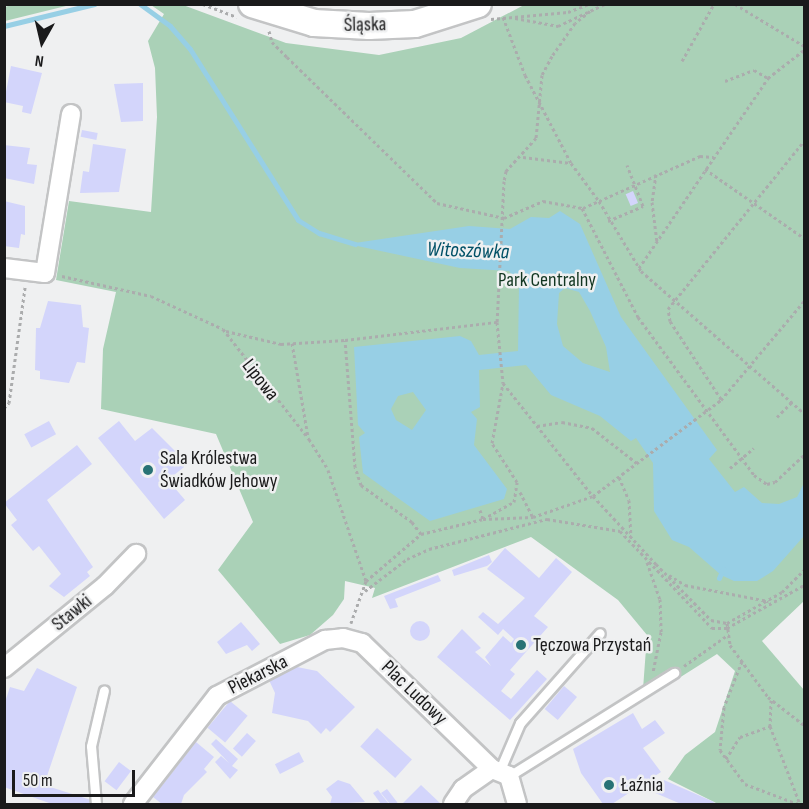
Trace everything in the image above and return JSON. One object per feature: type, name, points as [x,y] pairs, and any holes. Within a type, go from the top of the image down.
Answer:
[{"type":"street","name":"Śląska","points":[[245,11],[314,23],[369,26],[415,24],[478,4]]},
{"type":"street","points":[[4,268],[39,272],[70,114]]},
{"type":"street","name":"Stawki","points":[[4,668],[105,586],[136,554]]},
{"type":"street","name":"Plac Ludowy","points":[[334,639],[362,643],[500,772]]},
{"type":"street","name":"Piekarska","points":[[133,804],[217,696],[334,639]]},
{"type":"street","points":[[453,804],[463,789],[500,772],[517,804]]},
{"type":"lane","points":[[500,772],[519,723],[600,633]]},
{"type":"lane","points":[[500,772],[650,689],[674,673]]},
{"type":"lane","points":[[96,804],[91,746],[104,690]]},
{"type":"path","points":[[203,4],[245,11]]},
{"type":"path","points":[[589,4],[568,12],[514,17],[558,26],[605,4]]},
{"type":"path","points":[[682,61],[714,4]]},
{"type":"path","points":[[735,5],[804,46]]},
{"type":"path","points":[[532,517],[492,443],[503,383],[497,322],[506,171],[523,157],[536,138],[542,103],[542,75],[575,23],[590,11]]},
{"type":"path","points":[[503,17],[525,75],[542,103],[571,163],[599,201],[608,220],[639,268],[673,301],[804,413]]},
{"type":"path","points":[[269,30],[272,42],[402,175],[437,203],[504,218],[543,201],[582,208],[700,156],[713,157]]},
{"type":"path","points":[[639,268],[768,78],[804,51]]},
{"type":"path","points":[[725,81],[754,70],[768,78]]},
{"type":"path","points":[[721,400],[670,321],[668,309],[804,141]]},
{"type":"path","points":[[523,157],[571,163]]},
{"type":"path","points":[[608,220],[643,206],[627,165]]},
{"type":"path","points":[[705,169],[755,201],[804,238]]},
{"type":"path","points":[[656,174],[652,202],[657,243]]},
{"type":"path","points":[[582,208],[596,227],[620,290],[742,459],[768,484],[784,477],[804,454]]},
{"type":"path","points":[[4,408],[9,403],[25,287],[39,272]]},
{"type":"path","name":"Lipowa","points":[[39,272],[151,296],[204,317],[224,331],[309,438],[328,470],[366,581],[364,592],[334,639]]},
{"type":"path","points":[[366,581],[421,534],[483,519],[532,517],[593,496],[721,400],[804,301]]},
{"type":"path","points":[[224,331],[292,343],[345,340],[497,322]]},
{"type":"path","points":[[345,340],[355,467],[361,485],[412,522],[421,534]]},
{"type":"path","points":[[292,343],[309,438]]},
{"type":"path","points":[[503,383],[593,496],[711,620],[727,623],[768,601],[804,570]]},
{"type":"path","points":[[777,417],[792,402]]},
{"type":"path","points":[[537,426],[562,422],[592,428],[638,464]]},
{"type":"path","points":[[730,468],[754,448]]},
{"type":"path","points":[[619,477],[629,500],[631,537],[646,559],[660,599],[661,632],[650,689]]},
{"type":"path","points":[[483,519],[514,502],[519,491]]},
{"type":"path","points":[[480,510],[483,519]]},
{"type":"path","points":[[364,592],[407,559],[429,549],[547,519],[611,527],[646,559],[712,628],[728,628],[804,585]]},
{"type":"path","points":[[656,564],[685,585],[768,601]]},
{"type":"path","points":[[727,623],[730,645],[742,662],[771,700],[804,725]]},
{"type":"path","points":[[674,673],[729,634]]},
{"type":"path","points":[[742,662],[720,727],[720,750],[746,784],[799,804]]},
{"type":"path","points":[[771,700],[770,726],[799,804]]},
{"type":"path","points":[[726,759],[740,737],[770,726]]},
{"type":"green space","points":[[14,4],[70,5],[5,21],[5,7]]},
{"type":"green space","name":"Park Centralny","points":[[151,5],[183,5],[286,43],[379,55],[461,38],[524,5],[804,5],[804,601],[762,641],[804,690],[804,804],[718,804],[668,779],[685,755],[715,732],[735,671],[717,654],[649,697],[643,689],[647,635],[618,600],[531,537],[372,598],[375,588],[345,581],[344,599],[333,615],[310,635],[280,644],[218,570],[253,522],[216,434],[101,409],[103,349],[116,292],[56,280],[69,201],[151,212],[157,117],[155,68],[148,41],[164,14]]},
{"type":"water","points":[[560,211],[580,224],[621,317],[717,450],[709,459],[735,492],[744,487],[762,503],[779,504],[797,497],[804,483],[804,536],[773,571],[757,581],[734,581],[721,575],[689,547],[672,540],[654,511],[653,463],[636,438],[631,441],[600,416],[551,395],[526,365],[479,370],[480,407],[471,412],[477,419],[474,445],[507,489],[504,499],[430,521],[363,473],[359,437],[365,433],[358,425],[354,347],[460,336],[471,341],[479,355],[518,351],[519,285],[509,271],[460,268],[348,244],[469,226],[510,229],[531,217],[549,218]],"holes":[[[565,288],[579,292],[590,311],[606,347],[610,372],[583,363],[563,346],[557,324],[559,293]],[[413,392],[426,410],[412,430],[396,420],[391,409],[398,396]]]},
{"type":"building","points":[[11,66],[42,73],[31,114],[22,112],[23,106],[4,102]]},
{"type":"building","points":[[143,83],[143,121],[121,122],[114,84]]},
{"type":"building","points":[[82,130],[98,133],[96,140],[81,137]]},
{"type":"building","points":[[93,144],[126,149],[119,192],[80,193],[83,171],[89,172]]},
{"type":"building","points":[[4,145],[30,148],[27,164],[37,165],[34,184],[4,178]]},
{"type":"building","points":[[633,191],[638,203],[631,206],[626,194]]},
{"type":"building","points":[[4,201],[25,206],[25,235],[21,234],[19,248],[4,246]]},
{"type":"building","points":[[48,301],[81,305],[83,327],[89,328],[85,363],[77,362],[69,383],[40,379],[40,371],[35,370],[36,328],[40,328]]},
{"type":"building","points":[[49,421],[56,434],[31,447],[24,434]]},
{"type":"building","points":[[119,421],[135,441],[152,428],[179,455],[184,467],[168,480],[185,500],[164,519],[98,438]]},
{"type":"building","points":[[77,445],[92,464],[47,500],[93,567],[87,572],[90,576],[64,597],[49,586],[61,574],[39,546],[33,551],[11,525],[17,520],[4,503]]},
{"type":"building","points":[[505,548],[539,578],[556,558],[572,572],[534,616],[548,627],[510,670],[515,674],[501,691],[511,699],[537,670],[547,679],[510,720],[437,657],[462,629],[481,648],[475,652],[491,666],[485,657],[503,636],[511,643],[514,639],[503,629],[498,635],[478,617],[483,612],[498,624],[525,598],[487,569]]},
{"type":"building","points":[[489,555],[492,562],[487,566],[454,576],[452,570]]},
{"type":"building","points":[[438,575],[441,581],[395,599],[398,607],[390,609],[384,596]]},
{"type":"building","points":[[420,621],[427,624],[430,631],[427,638],[420,641],[413,638],[410,631],[413,624]]},
{"type":"building","points":[[241,622],[260,644],[252,651],[247,645],[226,654],[217,642]]},
{"type":"building","points":[[292,666],[317,671],[355,707],[330,732],[326,728],[321,734],[308,721],[272,713],[275,693],[268,678]]},
{"type":"building","points":[[37,668],[77,687],[44,785],[91,800],[89,804],[52,804],[4,787],[4,705],[10,687],[24,691]]},
{"type":"building","points":[[564,686],[577,697],[558,720],[545,709]]},
{"type":"building","points":[[230,701],[248,716],[225,743],[208,728]]},
{"type":"building","points":[[633,713],[642,729],[655,720],[665,733],[643,748],[661,772],[612,804],[603,804],[581,773],[573,749]]},
{"type":"building","points":[[377,728],[412,759],[395,778],[360,747]]},
{"type":"building","points":[[247,733],[256,741],[242,757],[233,749]]},
{"type":"building","points":[[216,739],[238,759],[232,766],[238,770],[230,779],[215,762],[221,756],[229,763],[211,744]]},
{"type":"building","points":[[196,742],[214,757],[204,769],[207,772],[184,795],[181,804],[162,804],[153,797]]},
{"type":"building","points":[[299,752],[304,762],[280,774],[275,764]]},
{"type":"building","points":[[119,762],[131,771],[117,790],[105,781]]},
{"type":"building","points":[[338,780],[350,784],[365,802],[330,804],[332,797],[326,789]]},
{"type":"building","points":[[664,780],[714,802],[713,804],[681,804],[653,792]]},
{"type":"building","points":[[421,785],[441,804],[402,804]]},
{"type":"building","points":[[387,789],[398,804],[390,804],[381,793]]},
{"type":"building","points":[[378,790],[389,804],[381,804],[373,793]]},
{"type":"waterway","name":"Witoszówka","points":[[4,26],[94,4]]},
{"type":"waterway","name":"Witoszówka","points":[[140,4],[170,26],[190,49],[298,220],[319,233],[355,244]]},
{"type":"waterway","points":[[719,578],[723,569]]},
{"type":"place","name":"Sala Królestwa Świadków Jehowy","points":[[148,470]]},
{"type":"place","name":"Tęczowa Przystań","points":[[521,645]]},
{"type":"place","name":"Łaźnia","points":[[609,785]]}]
